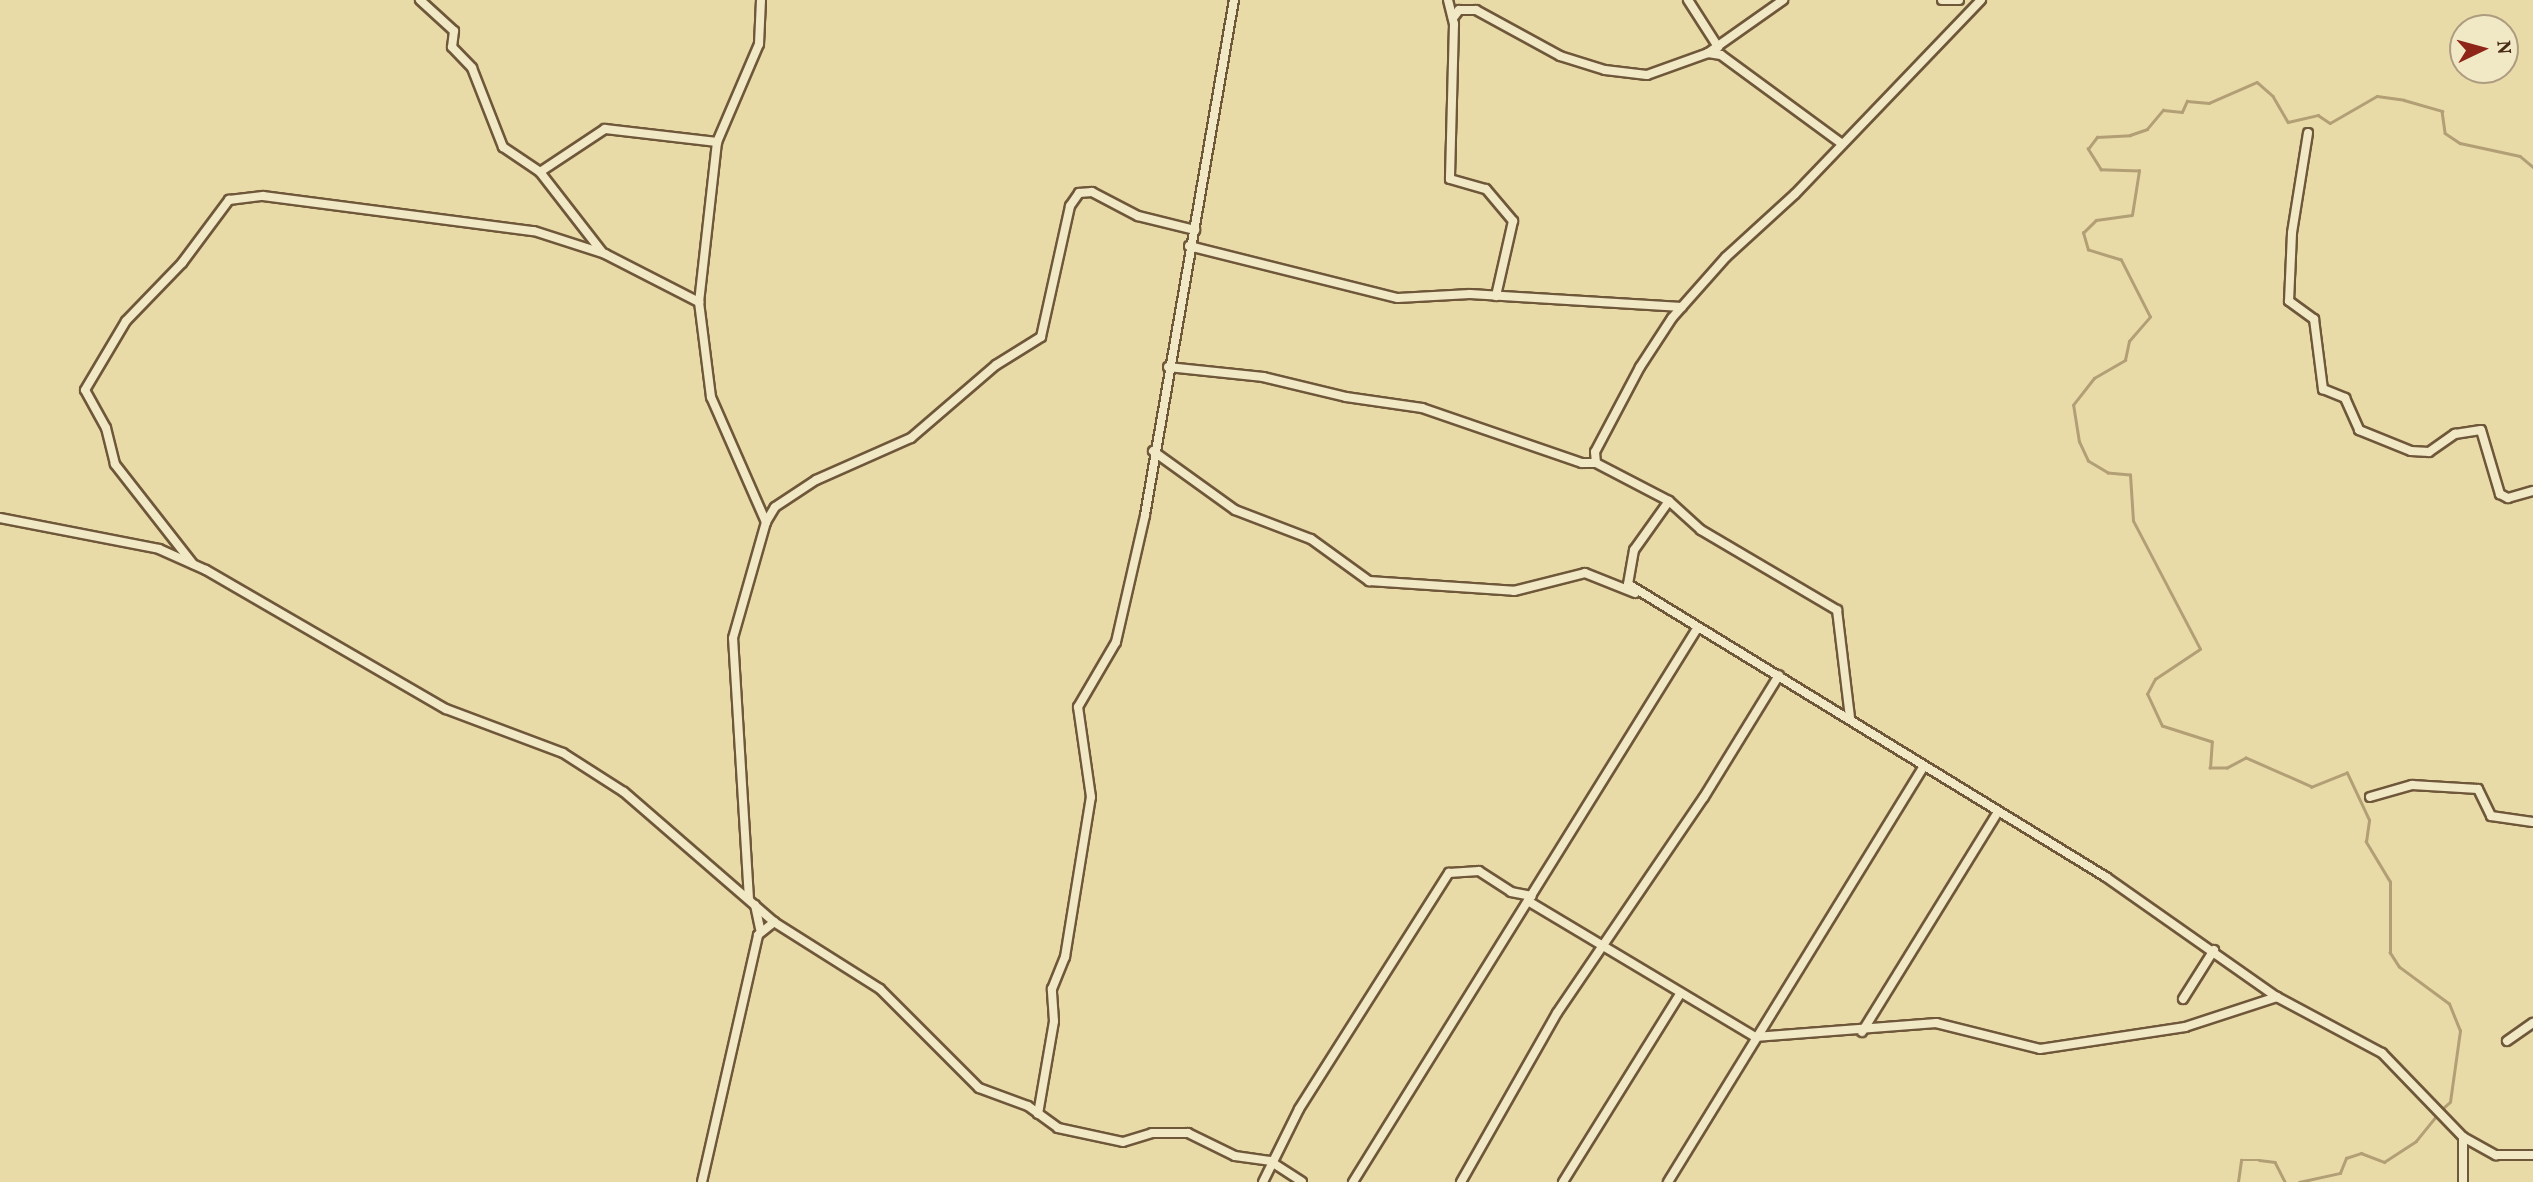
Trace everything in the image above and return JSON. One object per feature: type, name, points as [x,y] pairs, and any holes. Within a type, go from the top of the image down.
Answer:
[{"type":"street","points":[[420,0],[454,31],[452,47],[472,68],[503,147],[540,172],[605,254]]},
{"type":"street","points":[[761,0],[759,44],[717,142],[699,302],[711,397],[766,522]]},
{"type":"street","points":[[1038,1114],[1054,1021],[1052,989],[1065,957],[1091,797],[1078,707],[1116,642],[1145,515],[1153,451],[1189,246],[1195,230],[1234,0]]},
{"type":"street","points":[[1448,0],[1453,18],[1450,179],[1486,189],[1513,221],[1496,296]]},
{"type":"street","points":[[1453,18],[1474,0]]},
{"type":"street","points":[[1688,0],[1718,45],[1721,55]]},
{"type":"street","points":[[1465,9],[1490,15],[1560,56],[1605,70],[1647,75],[1708,53],[1783,0]]},
{"type":"street","points":[[1942,0],[1959,0]]},
{"type":"street","points":[[1965,0],[1975,8]]},
{"type":"street","points":[[1596,463],[1599,443],[1640,367],[1682,307],[1981,0]]},
{"type":"street","points":[[1708,53],[1721,55],[1842,144]]},
{"type":"street","points":[[540,172],[605,129],[717,142]]},
{"type":"street","points":[[2308,133],[2292,233],[2289,301],[2314,319],[2323,389],[2345,398],[2359,430],[2411,451],[2429,452],[2455,434],[2481,430],[2500,494],[2508,498],[2533,491]]},
{"type":"street","points":[[702,1182],[760,929],[752,902],[733,638],[766,522],[775,508],[816,480],[911,438],[996,365],[1041,337],[1070,206],[1079,192],[1092,192],[1138,216],[1195,230]]},
{"type":"street","points":[[193,565],[114,464],[106,428],[85,390],[126,321],[183,262],[229,200],[263,197],[534,232],[605,254],[699,302]]},
{"type":"street","points":[[1189,246],[1398,298],[1496,296],[1682,307]]},
{"type":"street","points":[[1168,368],[1263,377],[1346,397],[1422,408],[1582,463],[1596,463],[1669,501],[1701,530],[1837,610],[1850,718]]},
{"type":"street","points":[[1153,451],[1235,510],[1311,538],[1369,581],[1514,591],[1585,573],[1637,594],[1779,675],[1923,767],[1998,811],[2214,950],[2277,997],[2382,1053],[2463,1137],[2496,1155],[2533,1155]]},
{"type":"street","points":[[1637,594],[1626,580],[1627,567],[1669,501]]},
{"type":"street","points":[[759,505],[775,508]]},
{"type":"street","points":[[0,518],[159,550],[193,565],[446,709],[563,753],[624,792],[774,922],[880,989],[963,1077],[1038,1114],[1058,1128],[1111,1140],[1182,1132],[1235,1156],[1270,1160],[1302,1182]]},
{"type":"street","points":[[1353,1182],[1698,628]]},
{"type":"street","points":[[1461,1182],[1557,1013],[1603,947],[1779,675]]},
{"type":"street","points":[[1668,1182],[1923,767]]},
{"type":"street","points":[[2370,797],[2412,785],[2478,789],[2491,816],[2533,822]]},
{"type":"street","points":[[1862,1032],[1998,811]]},
{"type":"street","points":[[1263,1182],[1270,1160],[1448,873],[1473,870],[1511,892],[1530,899],[1679,996],[1755,1037],[1862,1032],[1936,1023],[2040,1049],[2185,1027],[2277,997]]},
{"type":"street","points":[[760,929],[774,922]]},
{"type":"street","points":[[2183,999],[2214,950]]},
{"type":"street","points":[[1563,1182],[1679,996]]},
{"type":"street","points":[[2507,1041],[2533,1023]]},
{"type":"street","points":[[2463,1137],[2463,1182]]},
{"type":"street","points":[[1359,1172],[1364,1182]]},
{"type":"waterway","points":[[2441,1110],[2450,1102],[2460,1031],[2449,1004],[2399,967],[2390,953],[2390,882],[2366,842],[2369,820],[2347,773],[2312,787],[2246,758],[2227,768],[2210,768],[2212,742],[2162,726],[2147,694],[2155,679],[2200,649],[2133,521],[2130,475],[2108,473],[2088,461],[2079,442],[2073,405],[2094,378],[2125,360],[2129,341],[2150,317],[2121,260],[2088,250],[2083,233],[2096,220],[2132,215],[2139,171],[2101,170],[2088,149],[2097,137],[2130,135],[2147,129],[2163,110],[2182,112],[2187,101],[2209,103],[2257,82],[2273,96],[2288,122],[2318,115],[2330,123],[2377,96],[2404,100],[2442,111],[2445,133],[2460,143],[2520,156],[2533,167]]},
{"type":"waterway","points":[[2299,1182],[2340,1173],[2346,1158],[2361,1153],[2384,1162],[2416,1141],[2437,1115]]},
{"type":"waterway","points":[[2238,1182],[2241,1160],[2275,1162],[2285,1182]]}]
